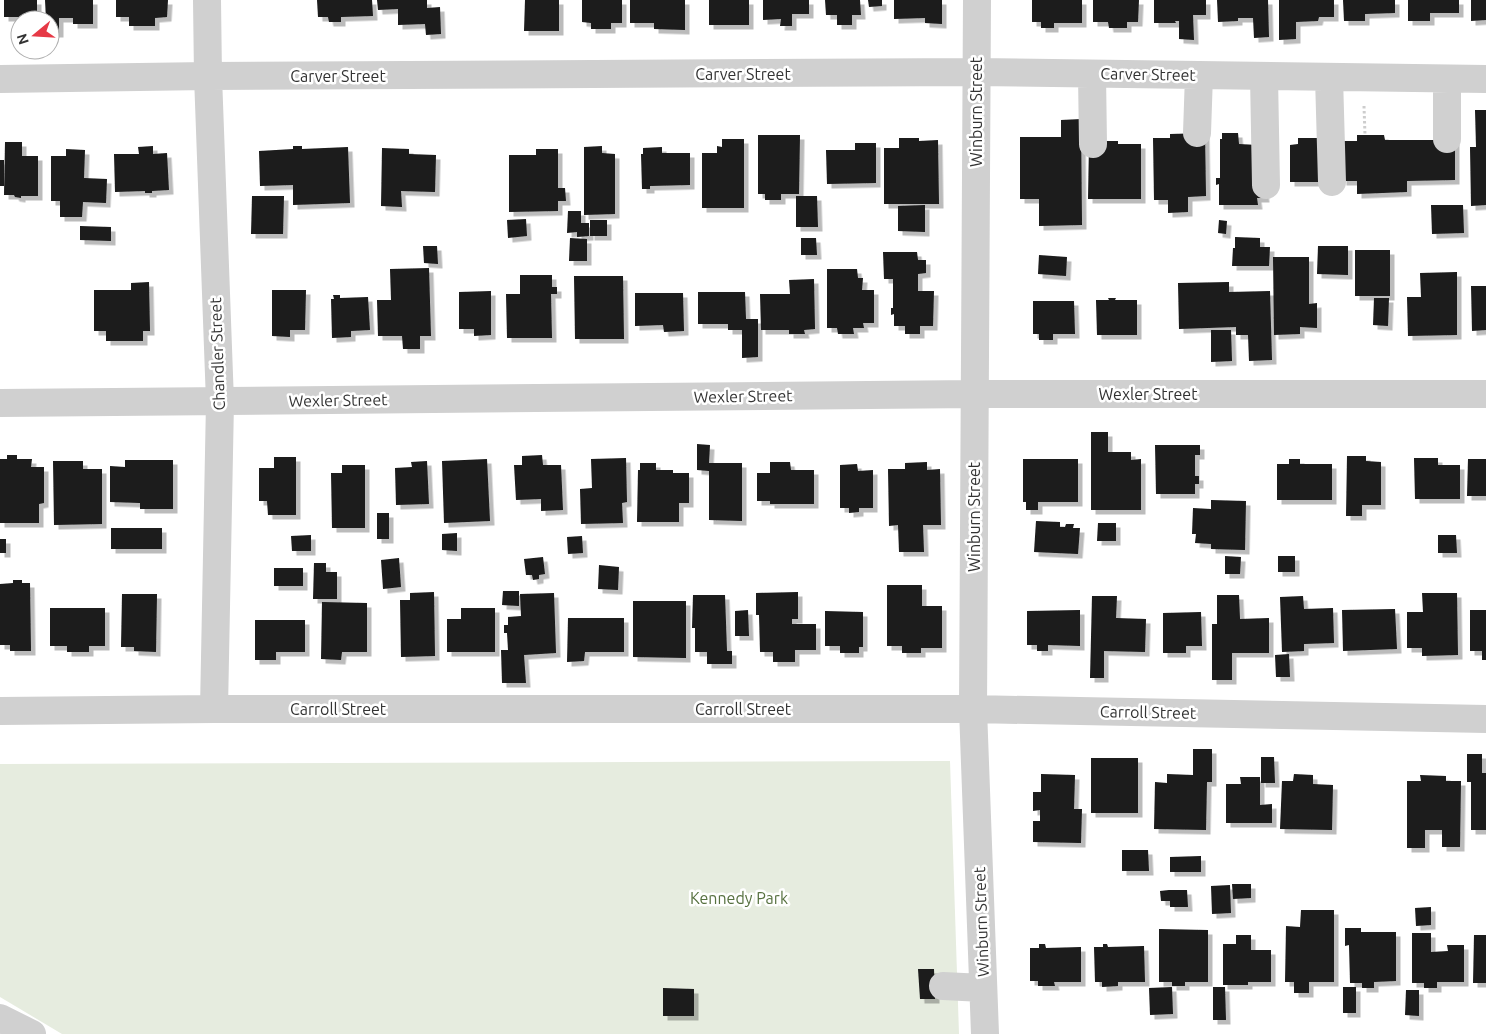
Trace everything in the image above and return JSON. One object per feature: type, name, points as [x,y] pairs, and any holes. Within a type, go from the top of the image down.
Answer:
[{"type":"street","name":"Chandler Street","points":[[207,0],[220,402],[214,709]]},
{"type":"street","name":"Winburn Street","points":[[977,0],[973,709],[985,1034]]},
{"type":"street","name":"Carver Street","points":[[0,79],[208,76],[976,72],[1486,79]]},
{"type":"street","points":[[1092,74],[1093,144]]},
{"type":"street","points":[[1197,134],[1199,75]]},
{"type":"street","points":[[1264,76],[1266,185]]},
{"type":"street","points":[[1329,77],[1332,182]]},
{"type":"street","points":[[1446,140],[1447,79]]},
{"type":"street","name":"Wexler Street","points":[[0,403],[975,394],[1486,394]]},
{"type":"street","name":"Carroll Street","points":[[0,711],[214,709],[973,709],[1486,719]]},
{"type":"street","points":[[943,986],[983,988]]},
{"type":"street","points":[[0,1018],[32,1034]]},
{"type":"green space","name":"Kennedy Park","points":[[950,761],[959,1034],[62,1034],[0,997],[0,764]]},
{"type":"building","points":[[4,0],[37,0],[37,10],[10,10],[10,17],[4,17]]},
{"type":"building","points":[[45,0],[93,0],[93,24],[73,24],[73,18],[60,18],[60,10],[46,10]]},
{"type":"building","points":[[116,0],[168,0],[167,17],[155,18],[155,26],[129,26],[129,17],[116,17]]},
{"type":"building","points":[[317,0],[372,0],[373,16],[341,17],[341,22],[329,22],[328,17],[318,17]]},
{"type":"building","points":[[377,0],[427,0],[427,8],[440,7],[441,34],[426,35],[425,24],[398,25],[398,9],[378,10]]},
{"type":"building","points":[[525,0],[559,0],[559,31],[524,31]]},
{"type":"building","points":[[582,0],[622,0],[622,23],[611,23],[611,29],[591,29],[591,23],[582,22]]},
{"type":"building","points":[[630,0],[685,0],[685,30],[654,29],[654,23],[630,23]]},
{"type":"building","points":[[709,0],[749,0],[749,25],[709,25]]},
{"type":"building","points":[[763,0],[809,0],[809,14],[792,14],[792,26],[780,26],[781,19],[763,20]]},
{"type":"building","points":[[825,0],[860,0],[861,15],[852,15],[852,25],[837,25],[837,15],[826,15]]},
{"type":"building","points":[[868,0],[882,0],[882,6],[869,7]]},
{"type":"building","points":[[894,0],[942,0],[942,24],[925,23],[925,18],[894,19]]},
{"type":"building","points":[[1032,0],[1082,0],[1082,23],[1054,23],[1054,28],[1041,28],[1041,22],[1032,22]]},
{"type":"building","points":[[1093,0],[1139,0],[1138,22],[1127,22],[1127,28],[1109,28],[1108,22],[1093,22]]},
{"type":"building","points":[[1154,0],[1206,0],[1206,15],[1193,15],[1194,40],[1179,39],[1179,21],[1175,21],[1176,23],[1154,23]]},
{"type":"building","points":[[1217,0],[1268,0],[1269,37],[1254,38],[1253,18],[1238,18],[1238,21],[1218,22]]},
{"type":"building","points":[[1279,0],[1334,0],[1334,17],[1319,17],[1318,21],[1296,22],[1296,39],[1279,40]]},
{"type":"building","points":[[1343,0],[1395,0],[1395,13],[1365,14],[1365,21],[1344,21]]},
{"type":"building","points":[[1408,0],[1459,0],[1459,13],[1430,13],[1430,21],[1408,21]]},
{"type":"building","points":[[1471,0],[1486,0],[1486,20],[1471,21]]},
{"type":"building","points":[[1475,110],[1486,110],[1486,205],[1471,206],[1470,147],[1476,147]]},
{"type":"building","points":[[1081,119],[1082,225],[1039,226],[1039,199],[1020,199],[1020,137],[1061,137],[1061,120]]},
{"type":"building","points":[[1205,133],[1206,196],[1188,197],[1188,212],[1168,213],[1168,200],[1154,200],[1153,138],[1170,138],[1170,134]]},
{"type":"building","points":[[1222,133],[1238,133],[1239,144],[1258,145],[1265,198],[1257,198],[1258,205],[1219,205],[1219,184],[1216,185],[1216,178],[1220,178],[1220,139],[1222,139]]},
{"type":"building","points":[[758,135],[800,135],[799,194],[781,194],[781,200],[765,200],[765,194],[758,194]]},
{"type":"building","points":[[1357,135],[1384,135],[1385,140],[1455,140],[1455,180],[1407,181],[1407,192],[1357,194],[1357,181],[1342,181],[1342,141],[1357,141]]},
{"type":"building","points":[[899,138],[919,138],[919,141],[938,140],[939,204],[884,204],[884,148],[899,148]]},
{"type":"building","points":[[1298,138],[1317,138],[1323,182],[1290,182],[1290,145],[1298,144]]},
{"type":"building","points":[[722,139],[744,139],[744,208],[702,208],[702,153],[717,153],[717,146],[722,147]]},
{"type":"building","points":[[1118,141],[1118,144],[1141,144],[1141,199],[1088,199],[1089,143]]},
{"type":"building","points":[[5,142],[22,142],[22,156],[38,156],[38,196],[21,196],[21,198],[14,195],[4,195]]},
{"type":"building","points":[[855,143],[876,143],[876,183],[827,184],[826,150],[855,150]]},
{"type":"building","points":[[153,146],[153,154],[167,153],[169,190],[152,191],[152,193],[145,193],[145,191],[115,192],[114,154],[139,154],[138,147]]},
{"type":"building","points":[[293,146],[302,146],[302,149],[348,147],[350,203],[293,205],[293,185],[260,186],[259,151],[293,149]]},
{"type":"building","points":[[602,146],[602,153],[615,154],[615,214],[584,215],[584,147]]},
{"type":"building","points":[[662,147],[662,153],[690,153],[690,185],[650,186],[650,189],[642,189],[641,154],[643,154],[643,148]]},
{"type":"building","points":[[382,148],[409,149],[409,154],[436,155],[435,192],[401,191],[402,207],[381,206]]},
{"type":"building","points":[[66,149],[85,150],[84,178],[107,179],[106,203],[83,202],[82,217],[60,217],[60,201],[51,201],[51,156],[66,156]]},
{"type":"building","points":[[536,149],[558,149],[558,188],[565,188],[566,201],[558,201],[558,211],[509,212],[509,155],[536,155]]},
{"type":"building","points":[[0,160],[4,160],[4,186],[0,186]]},
{"type":"building","points":[[252,196],[284,196],[283,234],[251,234]]},
{"type":"building","points":[[796,196],[817,196],[818,227],[796,227]]},
{"type":"building","points":[[925,205],[925,232],[898,231],[898,206]]},
{"type":"building","points":[[1431,205],[1463,205],[1464,233],[1432,234]]},
{"type":"building","points":[[568,211],[581,211],[581,223],[589,223],[589,236],[577,237],[577,232],[567,233]]},
{"type":"building","points":[[526,219],[527,236],[508,238],[507,220]]},
{"type":"building","points":[[590,220],[607,220],[607,236],[590,236]]},
{"type":"building","points":[[1219,220],[1227,221],[1226,234],[1218,233]]},
{"type":"building","points":[[80,226],[111,227],[111,241],[80,240]]},
{"type":"building","points":[[1235,237],[1260,238],[1260,247],[1270,247],[1269,266],[1232,266]]},
{"type":"building","points":[[570,238],[587,239],[587,261],[569,261]]},
{"type":"building","points":[[801,238],[816,238],[817,255],[801,255]]},
{"type":"building","points":[[423,246],[437,246],[438,264],[424,263]]},
{"type":"building","points":[[1318,246],[1348,246],[1348,275],[1317,274]]},
{"type":"building","points":[[1355,250],[1390,250],[1390,296],[1355,296]]},
{"type":"building","points":[[883,252],[917,252],[918,260],[926,260],[926,273],[918,274],[918,291],[934,291],[933,326],[920,326],[920,334],[905,334],[905,326],[894,326],[894,314],[891,315],[891,308],[893,308],[893,279],[884,279]]},
{"type":"building","points":[[1039,255],[1067,257],[1066,276],[1038,274]]},
{"type":"building","points":[[1273,257],[1309,257],[1309,304],[1317,303],[1317,328],[1300,327],[1300,334],[1274,335]]},
{"type":"building","points":[[429,268],[431,336],[420,336],[420,349],[403,349],[402,336],[378,336],[377,300],[391,300],[390,269]]},
{"type":"building","points":[[827,269],[857,269],[858,278],[863,278],[862,290],[874,290],[874,323],[863,323],[864,328],[853,328],[854,334],[838,334],[837,328],[827,328]]},
{"type":"building","points":[[1457,272],[1457,335],[1408,336],[1407,297],[1421,297],[1420,273]]},
{"type":"building","points":[[520,275],[552,275],[552,287],[557,287],[557,294],[551,294],[552,338],[507,338],[506,294],[520,294]]},
{"type":"building","points":[[574,276],[623,276],[624,339],[575,339]]},
{"type":"building","points":[[814,279],[815,329],[804,330],[805,334],[789,334],[789,330],[761,330],[760,294],[790,294],[789,280]]},
{"type":"building","points":[[149,282],[150,331],[143,331],[143,341],[106,341],[106,331],[94,331],[94,290],[131,290],[131,283]]},
{"type":"building","points":[[1229,282],[1229,292],[1270,291],[1272,360],[1249,361],[1248,335],[1236,335],[1236,327],[1179,329],[1178,283]]},
{"type":"building","points":[[1471,286],[1486,286],[1486,330],[1472,331]]},
{"type":"building","points":[[272,290],[306,290],[305,330],[290,330],[290,337],[272,336]]},
{"type":"building","points":[[491,291],[491,335],[474,336],[474,329],[459,329],[459,292]]},
{"type":"building","points":[[698,292],[745,292],[746,319],[758,319],[758,357],[742,358],[742,330],[728,330],[728,324],[698,324]]},
{"type":"building","points":[[635,293],[683,293],[684,331],[664,332],[663,325],[635,326]]},
{"type":"building","points":[[333,295],[340,295],[340,298],[368,297],[370,330],[351,331],[351,337],[332,338],[331,299],[334,299]]},
{"type":"building","points":[[1108,298],[1116,298],[1115,300],[1137,300],[1137,335],[1097,335],[1096,300],[1109,300]]},
{"type":"building","points":[[1374,298],[1389,298],[1388,326],[1373,325]]},
{"type":"building","points":[[1033,301],[1074,301],[1075,334],[1053,334],[1053,340],[1039,340],[1039,334],[1033,334]]},
{"type":"building","points":[[1211,330],[1231,330],[1232,361],[1211,362]]},
{"type":"building","points":[[1091,432],[1108,432],[1108,452],[1131,452],[1131,460],[1141,459],[1141,510],[1091,510]]},
{"type":"building","points":[[697,444],[710,445],[709,463],[742,463],[742,521],[709,520],[709,471],[697,470]]},
{"type":"building","points":[[1155,445],[1200,445],[1200,455],[1195,455],[1195,476],[1199,476],[1199,484],[1195,484],[1195,494],[1156,494]]},
{"type":"building","points":[[7,455],[17,455],[17,459],[32,459],[31,467],[44,467],[44,503],[39,504],[39,523],[0,523],[0,459],[7,459]]},
{"type":"building","points":[[542,455],[543,465],[561,465],[563,510],[541,511],[541,499],[516,500],[514,465],[522,465],[522,456]]},
{"type":"building","points":[[1347,456],[1366,456],[1366,461],[1381,462],[1381,505],[1362,505],[1362,516],[1346,516]]},
{"type":"building","points":[[274,457],[296,457],[296,515],[268,515],[267,501],[259,501],[259,468],[274,468]]},
{"type":"building","points":[[626,458],[627,502],[622,503],[623,523],[581,524],[580,489],[592,488],[591,459]]},
{"type":"building","points":[[1414,458],[1438,458],[1438,465],[1460,465],[1460,499],[1415,499]]},
{"type":"building","points":[[487,459],[490,521],[444,523],[442,461]]},
{"type":"building","points":[[1023,459],[1078,459],[1078,502],[1038,502],[1038,510],[1026,510],[1026,502],[1023,502]]},
{"type":"building","points":[[1289,459],[1300,459],[1300,464],[1332,464],[1332,500],[1277,500],[1277,464],[1289,464]]},
{"type":"building","points":[[1468,459],[1486,459],[1486,496],[1467,496]]},
{"type":"building","points":[[125,460],[173,460],[173,509],[140,509],[140,503],[110,502],[110,466],[125,467]]},
{"type":"building","points":[[53,461],[83,461],[83,469],[102,469],[102,524],[54,525]]},
{"type":"building","points":[[427,461],[429,504],[396,505],[395,468],[412,467],[411,462]]},
{"type":"building","points":[[770,462],[790,462],[791,470],[814,470],[814,504],[770,504],[770,501],[757,501],[757,473],[770,473]]},
{"type":"building","points":[[927,462],[927,470],[940,469],[941,525],[923,525],[924,552],[899,552],[898,525],[889,526],[888,469],[905,469],[905,463]]},
{"type":"building","points":[[640,463],[656,463],[656,470],[673,470],[673,473],[689,473],[689,503],[679,503],[679,522],[637,522],[638,470],[640,470]]},
{"type":"building","points":[[857,464],[858,471],[873,470],[873,508],[859,508],[859,512],[849,513],[849,508],[840,508],[840,465]]},
{"type":"building","points":[[342,465],[365,465],[365,528],[332,528],[331,473],[342,473]]},
{"type":"building","points":[[1211,500],[1246,501],[1245,550],[1211,549],[1211,544],[1195,543],[1196,534],[1192,534],[1193,508],[1211,509]]},
{"type":"building","points":[[377,513],[389,513],[389,539],[377,539]]},
{"type":"building","points":[[1036,521],[1060,522],[1060,527],[1065,527],[1066,524],[1074,524],[1073,528],[1080,528],[1078,554],[1034,552]]},
{"type":"building","points":[[1098,523],[1116,523],[1116,541],[1097,541]]},
{"type":"building","points":[[111,528],[162,528],[162,549],[111,549]]},
{"type":"building","points":[[457,533],[457,551],[442,550],[442,534]]},
{"type":"building","points":[[311,535],[311,551],[292,551],[291,536]]},
{"type":"building","points":[[1438,535],[1456,535],[1457,553],[1438,553]]},
{"type":"building","points":[[582,536],[583,553],[568,554],[567,537]]},
{"type":"building","points":[[0,539],[6,539],[6,553],[0,553]]},
{"type":"building","points":[[1225,556],[1241,557],[1240,574],[1225,574]]},
{"type":"building","points":[[1278,556],[1295,556],[1295,572],[1278,572]]},
{"type":"building","points":[[543,557],[545,574],[539,575],[539,579],[533,580],[532,575],[526,575],[524,559]]},
{"type":"building","points":[[399,558],[401,587],[383,589],[381,560]]},
{"type":"building","points":[[314,563],[326,563],[326,572],[337,572],[337,599],[313,599]]},
{"type":"building","points":[[599,565],[619,567],[618,590],[598,589]]},
{"type":"building","points":[[274,568],[303,568],[303,586],[274,586]]},
{"type":"building","points":[[13,580],[22,580],[22,583],[30,583],[31,651],[10,651],[10,645],[0,645],[0,584],[13,583]]},
{"type":"building","points":[[887,585],[922,585],[922,606],[942,606],[942,648],[921,648],[921,653],[902,653],[902,646],[887,646]]},
{"type":"building","points":[[503,591],[519,591],[519,606],[502,605]]},
{"type":"building","points":[[434,592],[435,656],[401,657],[400,600],[410,600],[410,593]]},
{"type":"building","points":[[798,592],[798,619],[792,619],[792,624],[816,624],[816,650],[795,650],[795,662],[773,662],[773,652],[760,652],[759,615],[756,615],[756,593]]},
{"type":"building","points":[[554,593],[556,653],[524,655],[526,683],[502,683],[501,650],[508,650],[507,633],[504,633],[504,625],[508,625],[508,617],[521,616],[520,594]]},
{"type":"building","points":[[1422,593],[1457,593],[1458,655],[1422,656],[1422,648],[1407,648],[1407,612],[1423,612]]},
{"type":"building","points":[[122,594],[157,594],[156,652],[134,651],[134,647],[121,647]]},
{"type":"building","points":[[693,595],[725,595],[727,651],[732,651],[732,664],[707,664],[707,652],[695,652],[695,628],[692,628]]},
{"type":"building","points":[[1217,595],[1239,595],[1240,619],[1269,618],[1269,653],[1232,653],[1232,680],[1212,680],[1212,624],[1217,624]]},
{"type":"building","points":[[1092,596],[1117,596],[1116,618],[1146,619],[1145,652],[1104,651],[1104,678],[1090,678]]},
{"type":"building","points":[[1303,596],[1304,609],[1333,608],[1334,643],[1304,644],[1304,651],[1282,652],[1280,597]]},
{"type":"building","points":[[633,601],[686,601],[686,658],[633,657]]},
{"type":"building","points":[[322,602],[367,603],[367,652],[342,652],[341,660],[321,659]]},
{"type":"building","points":[[50,608],[105,608],[105,646],[89,646],[89,652],[67,652],[67,646],[50,646]]},
{"type":"building","points":[[461,608],[495,608],[495,652],[447,652],[447,619],[461,619]]},
{"type":"building","points":[[1395,609],[1397,649],[1343,651],[1342,610]]},
{"type":"building","points":[[748,610],[749,636],[735,636],[735,611]]},
{"type":"building","points":[[1080,610],[1080,646],[1048,645],[1048,651],[1037,651],[1037,645],[1027,645],[1027,611]]},
{"type":"building","points":[[1470,610],[1486,610],[1486,660],[1482,660],[1482,651],[1470,651]]},
{"type":"building","points":[[825,611],[863,612],[863,647],[859,647],[859,653],[840,653],[840,646],[825,646]]},
{"type":"building","points":[[1201,612],[1202,646],[1186,646],[1186,653],[1163,653],[1163,613]]},
{"type":"building","points":[[568,618],[624,618],[624,652],[585,652],[584,661],[567,662]]},
{"type":"building","points":[[255,620],[305,620],[305,652],[276,652],[276,660],[255,660]]},
{"type":"building","points":[[1289,654],[1290,677],[1276,677],[1275,655]]},
{"type":"building","points":[[1193,749],[1212,749],[1212,782],[1207,782],[1206,830],[1154,829],[1155,782],[1167,783],[1167,774],[1193,775]]},
{"type":"building","points":[[1467,754],[1482,754],[1482,773],[1486,773],[1486,830],[1471,830],[1471,782],[1467,782]]},
{"type":"building","points":[[1261,757],[1274,757],[1275,783],[1261,783]]},
{"type":"building","points":[[1091,758],[1138,758],[1138,813],[1091,813]]},
{"type":"building","points":[[1041,774],[1075,775],[1074,809],[1082,809],[1081,843],[1033,842],[1033,821],[1040,821],[1040,810],[1033,811],[1033,792],[1041,792]]},
{"type":"building","points":[[1294,774],[1313,775],[1313,784],[1333,785],[1332,830],[1280,829],[1282,781],[1293,781]]},
{"type":"building","points":[[1420,775],[1446,776],[1446,781],[1461,781],[1460,847],[1442,847],[1442,830],[1425,830],[1425,848],[1407,848],[1407,781],[1421,781]]},
{"type":"building","points":[[1240,777],[1260,777],[1260,805],[1272,804],[1272,823],[1226,823],[1226,784],[1241,784]]},
{"type":"building","points":[[1122,850],[1148,850],[1149,871],[1122,871]]},
{"type":"building","points":[[1201,856],[1201,872],[1170,872],[1170,857]]},
{"type":"building","points":[[1232,884],[1251,884],[1251,898],[1233,899]]},
{"type":"building","points":[[1230,885],[1231,913],[1212,914],[1211,886]]},
{"type":"building","points":[[1187,890],[1188,907],[1170,907],[1170,901],[1161,901],[1160,891]]},
{"type":"building","points":[[1431,907],[1431,925],[1416,926],[1415,908]]},
{"type":"building","points":[[1301,910],[1334,910],[1334,982],[1309,982],[1309,993],[1294,993],[1294,982],[1285,982],[1286,926],[1300,927]]},
{"type":"building","points":[[1345,928],[1361,928],[1361,932],[1396,932],[1396,981],[1374,982],[1374,988],[1362,988],[1362,983],[1350,983],[1349,945],[1345,946]]},
{"type":"building","points":[[1159,929],[1208,930],[1208,982],[1185,982],[1185,986],[1172,986],[1172,982],[1159,982]]},
{"type":"building","points":[[1412,933],[1431,933],[1431,952],[1448,951],[1447,945],[1464,945],[1464,982],[1437,982],[1437,988],[1424,988],[1424,983],[1412,983]]},
{"type":"building","points":[[1236,935],[1251,935],[1251,950],[1271,950],[1271,982],[1248,982],[1248,985],[1223,985],[1223,944],[1236,944]]},
{"type":"building","points":[[1474,935],[1486,935],[1486,983],[1473,983]]},
{"type":"building","points":[[1039,944],[1045,944],[1046,948],[1081,947],[1081,982],[1054,982],[1055,986],[1038,986],[1038,981],[1030,981],[1030,948],[1039,948]]},
{"type":"building","points":[[1103,944],[1107,944],[1108,947],[1144,946],[1145,982],[1118,982],[1118,986],[1102,987],[1102,982],[1095,982],[1094,947],[1103,947]]},
{"type":"building","points":[[918,969],[934,969],[935,999],[920,999]]},
{"type":"building","points":[[1172,987],[1173,1014],[1150,1015],[1149,988]]},
{"type":"building","points":[[1213,987],[1225,987],[1226,1020],[1213,1020]]},
{"type":"building","points":[[1343,987],[1356,987],[1356,1013],[1343,1013]]},
{"type":"building","points":[[663,988],[694,989],[694,1016],[663,1016]]},
{"type":"building","points":[[1406,990],[1419,990],[1419,1016],[1405,1015]]}]
